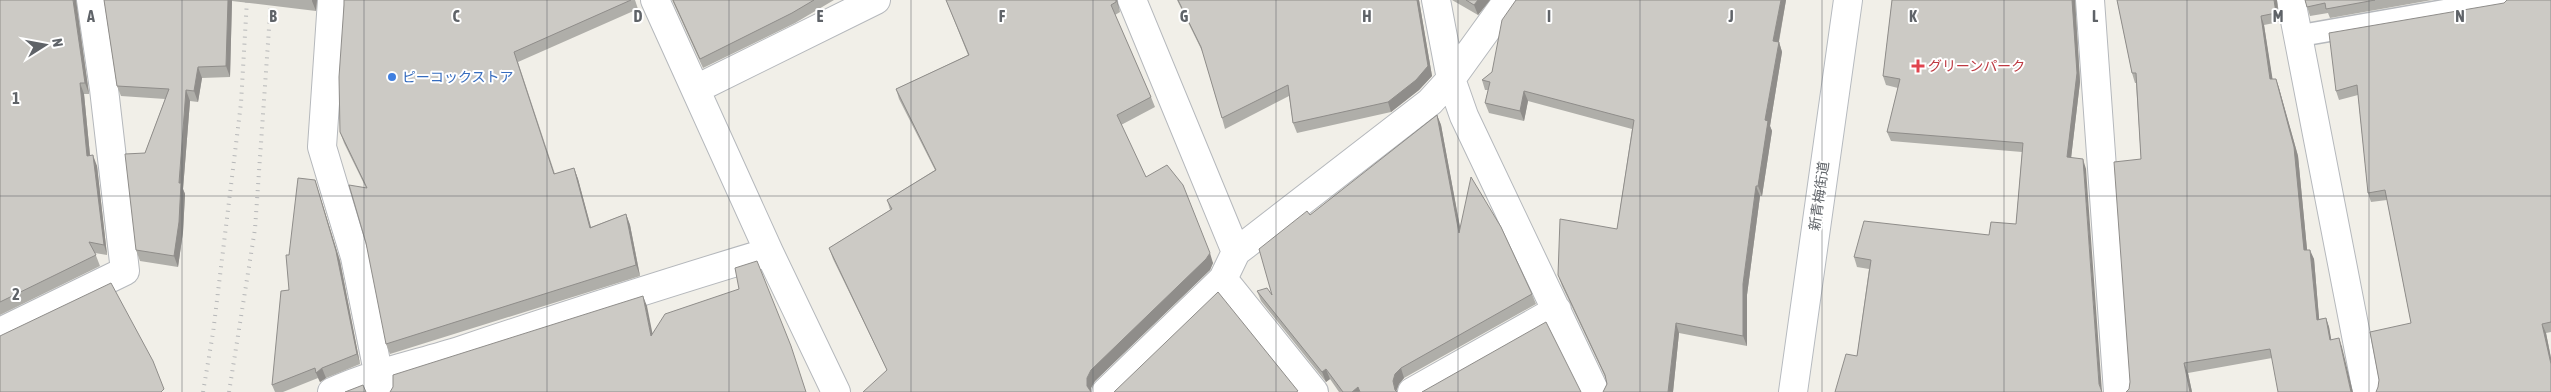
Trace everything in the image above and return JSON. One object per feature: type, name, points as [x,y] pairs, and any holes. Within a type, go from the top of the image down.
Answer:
[{"type":"street","points":[[0,332],[125,271],[104,90],[91,0]]},
{"type":"street","points":[[332,0],[322,147],[355,257],[380,384]]},
{"type":"street","points":[[655,0],[769,252],[836,392]]},
{"type":"street","points":[[696,89],[876,0]]},
{"type":"street","points":[[1132,0],[1236,252]]},
{"type":"street","points":[[1436,0],[1451,79],[1464,116],[1595,392]]},
{"type":"street","points":[[1106,392],[1223,279],[1236,252],[1430,102],[1451,79],[1508,0]]},
{"type":"street","name":"新青梅街道","points":[[1793,392],[1848,0]]},
{"type":"street","points":[[2090,0],[2118,392]]},
{"type":"street","points":[[2292,0],[2367,392]]},
{"type":"street","points":[[332,392],[358,380],[380,384],[769,252]]},
{"type":"street","points":[[1223,279],[1314,392]]},
{"type":"street","points":[[1412,392],[1557,310]]},
{"type":"lane","points":[[2298,36],[2505,0]]},
{"type":"building","points":[[0,0],[73,0],[85,83],[80,83],[87,156],[93,155],[104,245],[89,242],[96,255],[0,302]]},
{"type":"building","points":[[104,0],[228,0],[226,66],[198,67],[194,91],[186,90],[179,183],[181,183],[179,222],[174,256],[136,250],[125,154],[145,153],[169,89],[117,86]]},
{"type":"building","points":[[344,0],[631,0],[514,52],[554,174],[574,168],[590,228],[626,214],[636,265],[386,344],[366,243],[349,185],[367,188],[340,132],[339,77]]},
{"type":"building","points":[[673,0],[814,0],[700,59]]},
{"type":"building","points":[[946,0],[1116,0],[1111,5],[1151,97],[1117,115],[1146,177],[1167,165],[1183,185],[1210,253],[1091,370],[1087,378],[1087,386],[1091,392],[863,392],[887,370],[829,248],[892,209],[887,200],[936,170],[896,89],[969,55]]},
{"type":"building","points":[[1178,0],[1417,0],[1428,66],[1416,80],[1388,102],[1293,123],[1288,85],[1222,118],[1201,47]]},
{"type":"building","points":[[1466,0],[1478,0],[1474,5]]},
{"type":"building","points":[[1516,0],[1781,0],[1773,41],[1779,42],[1765,120],[1768,121],[1758,186],[1756,186],[1743,284],[1743,336],[1676,323],[1668,392],[1603,392],[1607,384],[1605,375],[1558,275],[1560,219],[1617,229],[1634,120],[1524,91],[1520,111],[1485,103],[1490,82],[1482,80],[1492,72],[1502,20]]},
{"type":"building","points":[[1892,0],[2072,0],[2077,73],[2067,157],[2083,159],[2099,384],[2102,392],[1835,392],[1846,354],[1857,356],[1871,260],[1854,257],[1864,221],[1989,235],[1991,222],[2016,224],[2023,143],[1887,132],[1900,79],[1883,76]]},
{"type":"building","points":[[2117,0],[2274,0],[2276,13],[2261,16],[2270,79],[2276,79],[2294,147],[2304,250],[2310,250],[2317,320],[2326,318],[2330,340],[2339,338],[2351,392],[2278,392],[2270,349],[2184,363],[2190,392],[2126,392],[2129,389],[2130,382],[2114,162],[2141,159],[2136,73],[2132,73]]},
{"type":"building","points":[[2305,0],[2375,0],[2326,9],[2325,3],[2307,7]]},
{"type":"building","points":[[2507,0],[2551,0],[2551,322],[2542,324],[2551,364],[2551,392],[2376,392],[2379,380],[2370,332],[2411,323],[2385,190],[2368,193],[2357,85],[2336,91],[2329,33],[2504,3]]},
{"type":"building","points":[[1437,115],[1459,233],[1471,177],[1501,227],[1532,294],[1401,368],[1395,374],[1393,381],[1397,392],[1360,392],[1358,387],[1352,392],[1343,392],[1326,369],[1322,372],[1257,291],[1267,288],[1272,295],[1259,249],[1307,211],[1310,215]]},
{"type":"building","points":[[298,178],[315,180],[336,251],[357,354],[322,368],[316,373],[315,368],[272,385],[281,291],[289,290],[286,255],[289,255]]},
{"type":"building","points":[[757,261],[791,346],[806,392],[390,392],[393,387],[393,375],[643,296],[651,336],[665,314],[739,289],[735,268]]},
{"type":"building","points":[[111,283],[153,361],[164,389],[161,392],[0,392],[0,336]]},
{"type":"building","points":[[1218,292],[1298,391],[1114,392]]},
{"type":"building","points":[[1546,322],[1581,392],[1422,392]]},
{"type":"building","points":[[363,385],[366,392],[345,392]]},
{"type":"railway","points":[[203,392],[213,333],[241,103],[247,0]]},
{"type":"railway","points":[[229,392],[255,229],[271,0]]},
{"type":"place","name":"グリーンパーク","points":[[1918,66]]},
{"type":"place","name":"ピーコックストア","points":[[392,77]]}]
